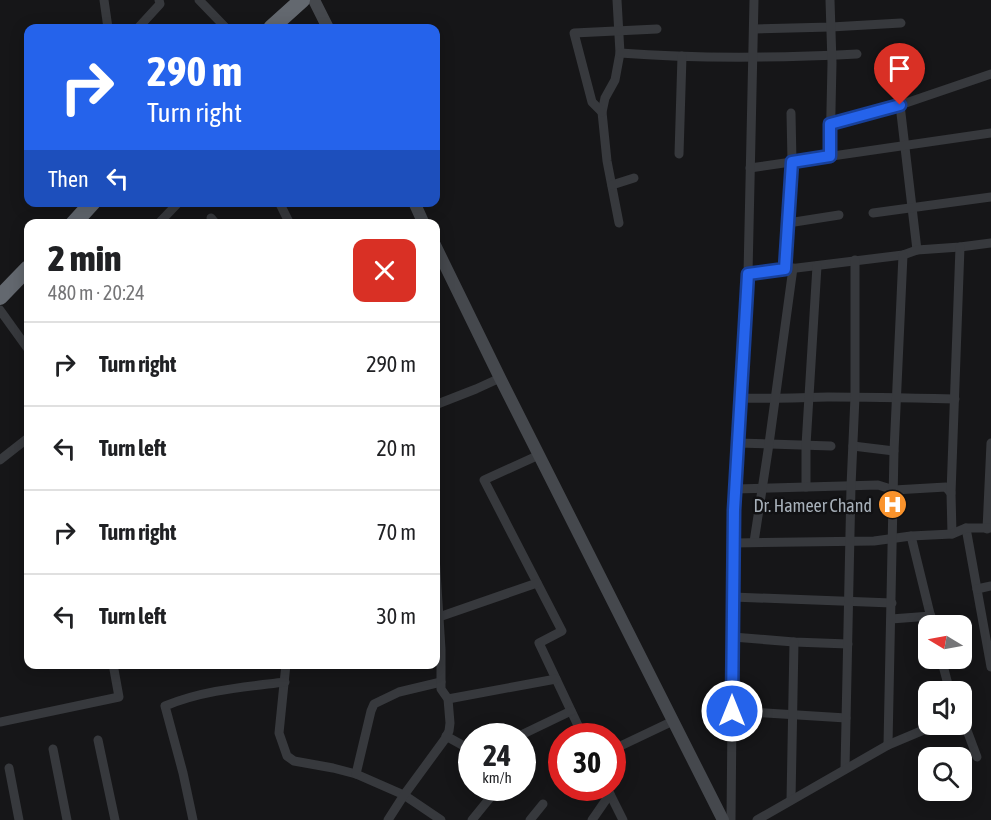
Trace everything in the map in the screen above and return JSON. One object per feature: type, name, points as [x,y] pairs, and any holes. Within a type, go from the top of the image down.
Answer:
[{"type":"highway","points":[[275,24],[302,0]]},
{"type":"highway","points":[[0,297],[24,272]]},
{"type":"street","points":[[104,0],[107,24]]},
{"type":"street","points":[[142,24],[160,4],[159,0]]},
{"type":"street","points":[[199,0],[222,24]]},
{"type":"street","points":[[207,8],[215,0]]},
{"type":"street","points":[[314,0],[326,24]]},
{"type":"street","points":[[617,0],[621,53],[615,80],[605,98],[602,112],[607,161],[619,223]]},
{"type":"street","points":[[731,820],[735,489],[748,274],[754,0]]},
{"type":"street","points":[[830,0],[832,55],[830,156]]},
{"type":"street","points":[[754,29],[901,23]]},
{"type":"street","points":[[602,112],[592,102],[574,33],[657,29]]},
{"type":"street","points":[[621,53],[753,58],[857,54]]},
{"type":"street","points":[[679,154],[681,56]]},
{"type":"street","points":[[830,124],[900,105],[991,74]]},
{"type":"street","points":[[900,105],[918,250]]},
{"type":"street","points":[[754,542],[776,399],[789,268],[791,113]]},
{"type":"street","points":[[750,168],[991,133]]},
{"type":"street","points":[[612,185],[634,178]]},
{"type":"street","points":[[873,213],[991,197]]},
{"type":"street","points":[[163,219],[174,207]]},
{"type":"street","points":[[788,223],[839,214]]},
{"type":"street","points":[[748,274],[903,255],[918,250],[991,243]]},
{"type":"street","points":[[952,534],[951,493],[960,247]]},
{"type":"street","points":[[440,255],[723,820]]},
{"type":"street","points":[[888,745],[894,451],[903,255]]},
{"type":"street","points":[[845,770],[855,397],[855,261]]},
{"type":"street","points":[[806,487],[806,445],[817,266]]},
{"type":"street","points":[[0,310],[24,343]]},
{"type":"street","points":[[440,403],[500,378]]},
{"type":"street","points":[[740,398],[955,399]]},
{"type":"street","points":[[0,460],[24,441]]},
{"type":"street","points":[[738,443],[831,446]]},
{"type":"street","points":[[734,543],[874,541],[952,534],[966,528],[989,528],[991,443]]},
{"type":"street","points":[[853,446],[894,451]]},
{"type":"street","points":[[539,455],[484,480],[562,631],[539,643],[577,723]]},
{"type":"street","points":[[735,489],[878,485],[894,490],[946,487],[951,493]]},
{"type":"street","points":[[966,528],[991,666]]},
{"type":"street","points":[[911,536],[931,615]]},
{"type":"street","points":[[440,617],[537,583]]},
{"type":"street","points":[[977,589],[991,586]]},
{"type":"street","points":[[733,597],[892,603]]},
{"type":"street","points":[[891,619],[918,620]]},
{"type":"street","points":[[388,820],[446,736],[450,723],[448,699],[441,689],[440,633]]},
{"type":"street","points":[[733,637],[848,644]]},
{"type":"street","points":[[791,800],[794,642]]},
{"type":"street","points":[[0,722],[119,697],[114,669]]},
{"type":"street","points":[[286,669],[279,733],[287,756],[294,761],[356,774],[404,795],[441,820]]},
{"type":"street","points":[[448,699],[556,679]]},
{"type":"street","points":[[193,820],[165,706],[184,698],[235,688],[285,682]]},
{"type":"street","points":[[356,774],[374,704],[399,692],[441,682]]},
{"type":"street","points":[[536,728],[571,711]]},
{"type":"street","points":[[732,711],[846,718]]},
{"type":"street","points":[[626,743],[673,721]]},
{"type":"street","points":[[757,820],[888,745],[918,732]]},
{"type":"street","points":[[969,735],[977,757]]},
{"type":"street","points":[[446,736],[458,743]]},
{"type":"street","points":[[98,740],[115,820]]},
{"type":"street","points":[[53,749],[67,820]]},
{"type":"street","points":[[9,768],[19,820]]},
{"type":"street","points":[[472,820],[487,801]]},
{"type":"street","points":[[592,820],[603,801]]},
{"type":"street","points":[[614,801],[623,820]]},
{"type":"street","points":[[530,820],[543,804]]},
{"type":"place","name":"Dr. Hameer Chand","points":[[893,505]]},
{"type":"route","points":[[732,711],[734,510],[748,274],[785,269],[792,162],[830,156],[830,124],[900,105]]}]
